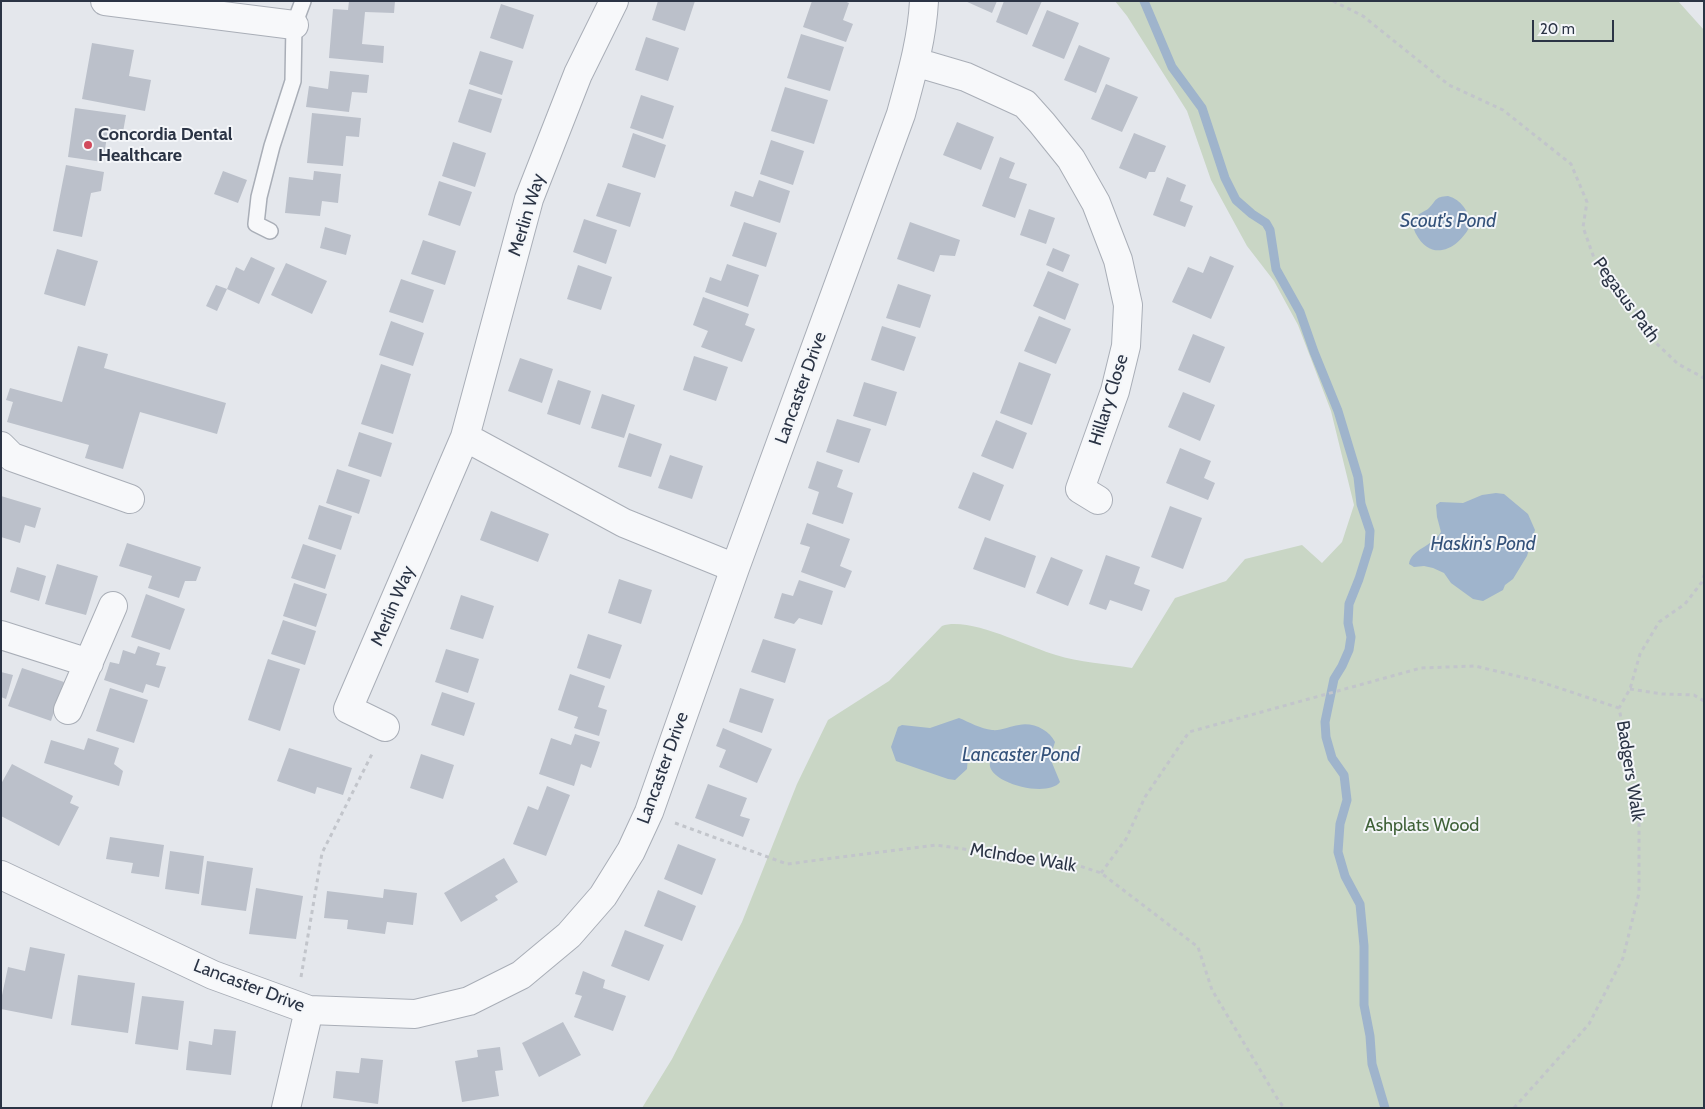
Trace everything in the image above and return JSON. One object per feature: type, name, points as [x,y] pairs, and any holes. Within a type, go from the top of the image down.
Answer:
[{"type":"street","points":[[105,1],[299,13]]},
{"type":"street","name":"Merlin Way","points":[[385,727],[348,709],[466,437],[529,200],[578,74],[614,1]]},
{"type":"street","name":"Lancaster Drive","points":[[1,875],[214,975],[303,1007],[415,1014],[469,1000],[521,974],[569,935],[602,896],[631,851],[649,812],[735,568],[901,114],[915,62],[924,1]]},
{"type":"street","name":"Hillary Close","points":[[915,62],[966,77],[1024,104],[1071,159],[1096,203],[1118,260],[1128,305],[1126,346],[1115,392],[1080,489],[1098,500]]},
{"type":"street","points":[[466,437],[624,523],[735,568]]},
{"type":"street","points":[[1,446],[12,457],[130,499]]},
{"type":"street","points":[[68,710],[113,606]]},
{"type":"street","points":[[1,635],[89,663]]},
{"type":"street","points":[[286,1108],[303,1007]]},
{"type":"lane","points":[[270,231],[256,224],[259,197],[272,146],[293,80],[299,13]]},
{"type":"path","name":"Pegasus Path","points":[[1333,1],[1363,16],[1449,85],[1503,110],[1572,164],[1587,202],[1584,227],[1594,258],[1628,298],[1656,343],[1678,364],[1704,378]]},
{"type":"path","name":"Badgers Walk","points":[[1514,1108],[1589,1024],[1624,958],[1639,893],[1639,810],[1619,708],[1630,689],[1640,654],[1659,622],[1685,604],[1702,582],[1704,575]]},
{"type":"path","points":[[1101,872],[1126,839],[1146,797],[1189,732],[1421,668],[1475,666],[1538,681],[1619,708]]},
{"type":"path","points":[[1630,689],[1662,694],[1694,695],[1704,701]]},
{"type":"path","points":[[303,1007],[322,853],[385,727]]},
{"type":"path","name":"McIndoe Walk","points":[[649,812],[787,864],[936,845],[1080,866],[1101,872],[1198,947],[1212,990],[1284,1108]]},
{"type":"green space","name":"Ashplats Wood","points":[[1115,1],[1678,1],[1704,30],[1704,1108],[642,1108],[672,1059],[742,922],[797,784],[828,720],[889,681],[942,626],[954,624],[967,625],[1065,657],[1132,668],[1175,598],[1226,581],[1245,559],[1302,545],[1322,563],[1342,542],[1354,505],[1331,411],[1298,325],[1274,281],[1247,246],[1211,180],[1187,111],[1127,16]]},
{"type":"water","name":"Scout's Pond","points":[[1448,196],[1457,200],[1464,207],[1471,224],[1466,233],[1453,246],[1438,250],[1430,248],[1416,234],[1413,226],[1414,220],[1429,208],[1436,199]]},
{"type":"water","name":"Haskin's Pond","points":[[1504,494],[1528,514],[1535,530],[1527,556],[1513,579],[1505,585],[1503,590],[1483,601],[1473,599],[1451,583],[1444,573],[1433,568],[1424,566],[1414,567],[1409,564],[1418,551],[1441,532],[1436,505],[1440,502],[1463,503],[1482,495]]},
{"type":"water","name":"Lancaster Pond","points":[[959,718],[979,727],[992,730],[1024,724],[1035,726],[1045,731],[1055,742],[1050,758],[1060,782],[1053,787],[1043,789],[1018,786],[997,776],[991,769],[988,759],[978,753],[968,756],[967,769],[955,780],[896,761],[891,747],[898,727],[902,725],[930,728]]},
{"type":"building","points":[[349,1],[395,1],[394,13],[365,12],[362,44],[384,46],[383,63],[329,58],[333,9],[348,10]]},
{"type":"building","points":[[658,1],[695,1],[685,31],[652,20]]},
{"type":"building","points":[[812,1],[844,1],[849,3],[843,20],[853,24],[846,42],[803,27]]},
{"type":"building","points":[[965,1],[997,1],[992,13]]},
{"type":"building","points":[[1004,1],[1042,1],[1027,35],[996,22]]},
{"type":"building","points":[[501,4],[534,15],[523,49],[490,38]]},
{"type":"building","points":[[1047,10],[1079,23],[1064,59],[1032,46]]},
{"type":"building","points":[[801,34],[844,47],[830,91],[787,78]]},
{"type":"building","points":[[646,37],[679,48],[668,81],[635,70]]},
{"type":"building","points":[[92,43],[134,50],[129,76],[151,80],[145,111],[82,99]]},
{"type":"building","points":[[1079,45],[1110,58],[1096,93],[1064,80]]},
{"type":"building","points":[[480,51],[513,61],[502,95],[469,84]]},
{"type":"building","points":[[330,71],[369,75],[367,93],[352,92],[349,112],[306,107],[309,86],[328,89]]},
{"type":"building","points":[[1106,84],[1138,97],[1122,132],[1091,119]]},
{"type":"building","points":[[785,87],[828,100],[814,144],[771,131]]},
{"type":"building","points":[[469,89],[502,99],[491,133],[458,122]]},
{"type":"building","points":[[641,95],[674,106],[663,139],[630,128]]},
{"type":"building","name":"Concordia Dental Healthcare","points":[[75,108],[126,115],[123,132],[108,130],[103,162],[68,157]]},
{"type":"building","points":[[312,113],[361,118],[359,137],[346,136],[343,166],[307,163]]},
{"type":"building","points":[[957,122],[994,137],[981,170],[943,155]]},
{"type":"building","points":[[633,133],[666,145],[655,178],[622,167]]},
{"type":"building","points":[[1134,133],[1166,146],[1155,172],[1149,172],[1146,179],[1119,168]]},
{"type":"building","points":[[771,140],[804,151],[793,185],[760,174]]},
{"type":"building","points":[[453,142],[486,153],[475,187],[442,176]]},
{"type":"building","points":[[1000,157],[1015,163],[1009,178],[1027,184],[1015,218],[982,206]]},
{"type":"building","points":[[66,165],[104,172],[101,191],[91,193],[82,237],[53,231]]},
{"type":"building","points":[[223,171],[247,180],[238,203],[214,194]]},
{"type":"building","points":[[314,171],[341,174],[338,203],[322,201],[320,216],[285,213],[289,177],[313,180]]},
{"type":"building","points":[[1167,177],[1186,185],[1180,201],[1193,206],[1185,227],[1153,215]]},
{"type":"building","points":[[759,180],[790,191],[780,223],[730,206],[735,191],[753,197]]},
{"type":"building","points":[[439,181],[472,192],[460,226],[428,215]]},
{"type":"building","points":[[608,183],[641,193],[630,227],[596,216]]},
{"type":"building","points":[[1029,209],[1055,218],[1046,244],[1020,235]]},
{"type":"building","points":[[584,219],[617,230],[606,264],[573,252]]},
{"type":"building","points":[[744,222],[777,233],[766,267],[732,256]]},
{"type":"building","points":[[910,222],[960,240],[955,256],[940,255],[934,272],[897,259]]},
{"type":"building","points":[[325,227],[351,235],[346,255],[320,248]]},
{"type":"building","points":[[423,240],[456,251],[445,285],[411,274]]},
{"type":"building","points":[[1053,248],[1070,255],[1063,272],[1046,265]]},
{"type":"building","points":[[57,249],[98,261],[85,306],[44,294]]},
{"type":"building","points":[[1210,256],[1234,266],[1211,319],[1172,302],[1188,267],[1203,273]]},
{"type":"building","points":[[251,257],[275,268],[259,304],[227,289],[236,267],[244,271]]},
{"type":"building","points":[[286,263],[327,281],[312,314],[271,295]]},
{"type":"building","points":[[727,264],[759,275],[748,307],[705,292],[710,277],[721,281]]},
{"type":"building","points":[[578,265],[612,277],[601,310],[567,299]]},
{"type":"building","points":[[1048,271],[1079,284],[1065,320],[1033,306]]},
{"type":"building","points":[[401,279],[434,290],[423,323],[389,312]]},
{"type":"building","points":[[898,284],[931,295],[920,328],[886,318]]},
{"type":"building","points":[[216,285],[227,289],[217,311],[206,306]]},
{"type":"building","points":[[703,297],[749,314],[745,325],[755,329],[742,362],[701,347],[708,331],[693,325]]},
{"type":"building","points":[[1039,316],[1071,329],[1056,364],[1024,351]]},
{"type":"building","points":[[391,321],[424,333],[413,366],[379,355]]},
{"type":"building","points":[[882,326],[916,337],[904,371],[871,360]]},
{"type":"building","points":[[1193,334],[1225,347],[1210,383],[1178,370]]},
{"type":"building","points":[[78,346],[108,354],[104,368],[226,403],[217,434],[140,412],[123,469],[85,458],[89,445],[7,422],[13,402],[6,400],[10,388],[62,402]]},
{"type":"building","points":[[694,356],[728,367],[716,401],[683,390]]},
{"type":"building","points":[[520,358],[553,369],[542,403],[508,391]]},
{"type":"building","points":[[1019,362],[1051,374],[1032,425],[1000,413]]},
{"type":"building","points":[[381,364],[411,374],[393,434],[361,424]]},
{"type":"building","points":[[558,380],[591,391],[580,425],[547,414]]},
{"type":"building","points":[[864,382],[897,392],[886,426],[853,416]]},
{"type":"building","points":[[1183,392],[1215,405],[1200,441],[1168,427]]},
{"type":"building","points":[[602,394],[635,405],[624,438],[591,428]]},
{"type":"building","points":[[837,419],[871,429],[859,463],[826,452]]},
{"type":"building","points":[[996,420],[1027,433],[1013,469],[981,456]]},
{"type":"building","points":[[359,432],[392,443],[381,477],[348,466]]},
{"type":"building","points":[[629,433],[662,444],[651,477],[618,467]]},
{"type":"building","points":[[1180,448],[1211,461],[1204,478],[1215,483],[1208,500],[1166,483]]},
{"type":"building","points":[[670,455],[703,466],[692,499],[658,488]]},
{"type":"building","points":[[817,461],[843,470],[837,487],[853,493],[843,524],[812,514],[819,492],[808,488]]},
{"type":"building","points":[[337,469],[370,480],[359,514],[326,503]]},
{"type":"building","points":[[973,472],[1004,485],[990,521],[958,508]]},
{"type":"building","points":[[1,496],[41,508],[35,528],[25,525],[20,543],[1,537]]},
{"type":"building","points":[[319,505],[352,516],[341,550],[308,539]]},
{"type":"building","points":[[1170,506],[1202,518],[1183,569],[1151,557]]},
{"type":"building","points":[[491,511],[549,534],[538,562],[480,540]]},
{"type":"building","points":[[807,523],[850,539],[840,566],[852,571],[845,588],[801,572],[810,547],[800,544]]},
{"type":"building","points":[[985,537],[1036,556],[1025,588],[973,569]]},
{"type":"building","points":[[127,543],[201,567],[196,581],[185,581],[179,598],[148,588],[152,576],[119,566]]},
{"type":"building","points":[[303,544],[336,555],[325,589],[291,578]]},
{"type":"building","points":[[1106,555],[1140,567],[1134,584],[1150,590],[1142,611],[1110,600],[1106,610],[1089,604]]},
{"type":"building","points":[[1051,557],[1083,570],[1068,606],[1036,593]]},
{"type":"building","points":[[57,564],[98,576],[86,615],[45,604]]},
{"type":"building","points":[[17,567],[46,576],[39,601],[10,592]]},
{"type":"building","points":[[619,579],[652,590],[641,624],[608,613]]},
{"type":"building","points":[[799,580],[833,591],[822,625],[799,618],[794,624],[774,618],[782,593],[793,596]]},
{"type":"building","points":[[294,583],[327,594],[316,627],[283,616]]},
{"type":"building","points":[[146,594],[185,609],[170,650],[131,637]]},
{"type":"building","points":[[461,595],[494,606],[483,639],[450,629]]},
{"type":"building","points":[[283,620],[316,631],[305,665],[271,654]]},
{"type":"building","points":[[588,634],[622,645],[610,679],[577,668]]},
{"type":"building","points":[[763,639],[796,649],[785,683],[751,672]]},
{"type":"building","points":[[138,646],[160,653],[156,665],[166,667],[159,688],[146,684],[143,693],[104,680],[110,662],[119,664],[123,650],[135,654]]},
{"type":"building","points":[[446,649],[479,659],[468,693],[435,682]]},
{"type":"building","points":[[268,659],[300,669],[280,731],[248,720]]},
{"type":"building","points":[[22,668],[64,682],[51,721],[8,706]]},
{"type":"building","points":[[1,672],[13,675],[6,699],[1,697]]},
{"type":"building","points":[[570,674],[605,686],[598,707],[607,710],[599,736],[574,728],[578,717],[558,710]]},
{"type":"building","points":[[110,688],[148,700],[134,743],[96,731]]},
{"type":"building","points":[[740,688],[774,699],[762,733],[729,722]]},
{"type":"building","points":[[442,692],[475,703],[464,736],[431,725]]},
{"type":"building","points":[[723,728],[772,749],[757,783],[719,767],[726,750],[716,746]]},
{"type":"building","points":[[575,734],[600,742],[591,768],[581,764],[574,786],[539,774],[551,738],[571,745]]},
{"type":"building","points":[[88,738],[119,748],[114,764],[123,771],[119,786],[44,763],[51,740],[84,750]]},
{"type":"building","points":[[289,748],[352,768],[343,795],[317,787],[315,794],[277,781]]},
{"type":"building","points":[[421,754],[454,765],[443,799],[410,788]]},
{"type":"building","points":[[12,764],[73,796],[70,803],[79,807],[59,846],[1,816],[1,784]]},
{"type":"building","points":[[708,784],[747,798],[740,816],[750,819],[743,837],[695,818]]},
{"type":"building","points":[[547,786],[570,795],[546,856],[513,844],[528,806],[538,810]]},
{"type":"building","points":[[110,837],[164,845],[159,877],[131,873],[133,863],[106,859]]},
{"type":"building","points":[[678,844],[716,859],[702,895],[664,879]]},
{"type":"building","points":[[170,851],[204,856],[199,894],[165,889]]},
{"type":"building","points":[[504,858],[518,882],[495,896],[498,900],[461,922],[444,893]]},
{"type":"building","points":[[207,861],[253,868],[246,911],[201,905]]},
{"type":"building","points":[[256,888],[303,896],[296,939],[249,934]]},
{"type":"building","points":[[384,889],[417,893],[413,925],[387,922],[385,934],[347,929],[348,920],[324,918],[327,891],[383,898]]},
{"type":"building","points":[[658,890],[696,906],[682,941],[644,926]]},
{"type":"building","points":[[625,930],[664,945],[649,981],[611,966]]},
{"type":"building","points":[[30,947],[65,954],[52,1019],[1,1009],[8,967],[25,971]]},
{"type":"building","points":[[583,971],[605,980],[603,988],[626,996],[613,1031],[574,1017],[582,996],[575,994]]},
{"type":"building","points":[[78,975],[135,983],[128,1033],[71,1025]]},
{"type":"building","points":[[142,996],[184,1001],[178,1050],[135,1044]]},
{"type":"building","points":[[563,1022],[581,1055],[539,1077],[522,1043]]},
{"type":"building","points":[[214,1029],[236,1031],[231,1075],[186,1070],[189,1041],[212,1045]]},
{"type":"building","points":[[500,1047],[503,1070],[495,1071],[499,1096],[462,1102],[455,1061],[478,1057],[477,1050]]},
{"type":"building","points":[[361,1058],[383,1060],[378,1104],[333,1098],[336,1071],[359,1073]]},
{"type":"waterway","points":[[1144,1],[1172,67],[1202,108],[1225,178],[1236,200],[1266,223],[1270,230],[1276,269],[1300,312],[1338,411],[1358,477],[1361,504],[1370,531],[1369,547],[1349,604],[1348,623],[1351,637],[1349,650],[1334,679],[1325,722],[1326,737],[1332,758],[1344,775],[1347,800],[1340,824],[1338,852],[1345,876],[1360,904],[1364,946],[1364,1005],[1370,1036],[1372,1064],[1385,1108]]},
{"type":"place","name":"Concordia Dental Healthcare","points":[[88,145]]}]
